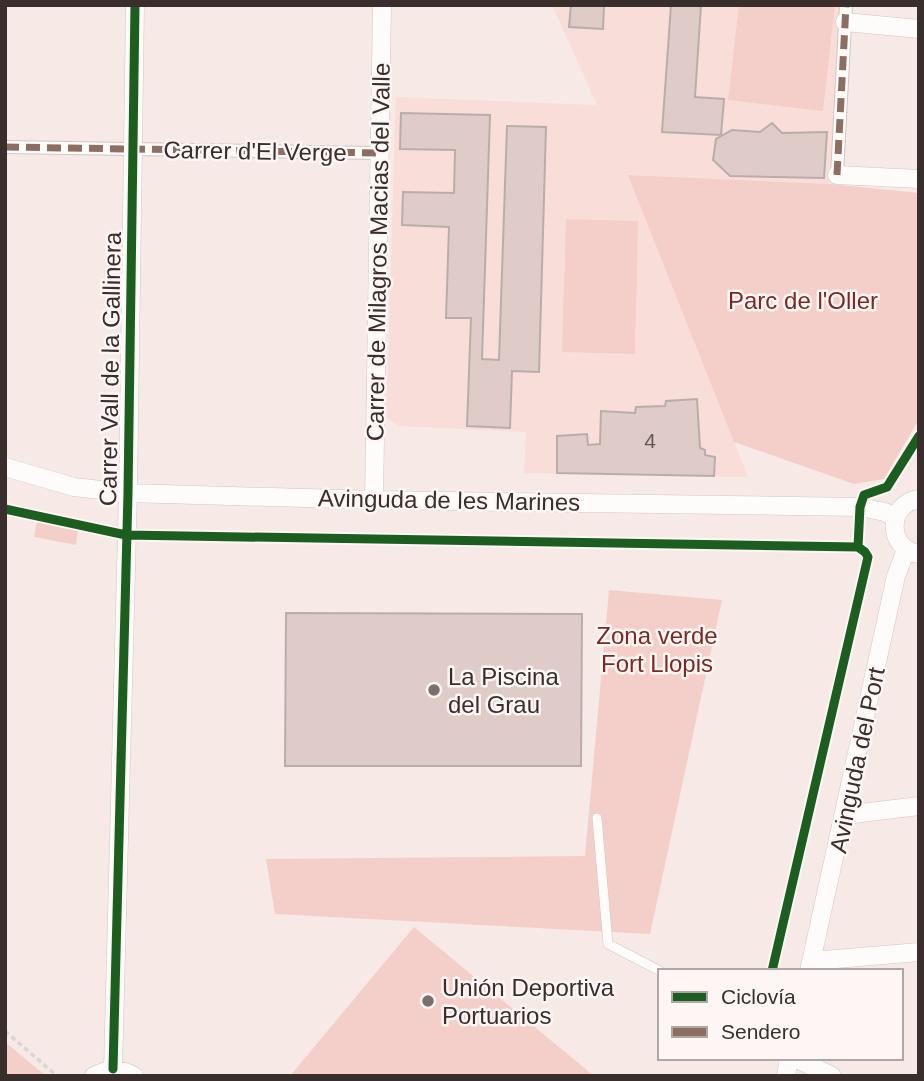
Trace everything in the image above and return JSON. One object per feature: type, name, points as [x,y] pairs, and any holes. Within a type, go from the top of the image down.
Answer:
[{"type":"street","name":"Carrer Vall de la Gallinera","points":[[113,1069],[128,493],[135,5]]},
{"type":"street","name":"Carrer de Milagros Macias del Valle","points":[[374,500],[382,5]]},
{"type":"street","points":[[919,29],[846,14],[837,175],[919,178]]},
{"type":"street","name":"Carrer d'El Verge","points":[[5,147],[379,153]]},
{"type":"street","name":"Avinguda de les Marines","points":[[5,467],[74,487],[128,493],[374,500],[860,507],[885,512],[895,518]]},
{"type":"street","points":[[912,552],[895,536],[895,518],[906,503],[919,499]]},
{"type":"street","name":"Avinguda del Port","points":[[811,966],[897,576],[912,552]]},
{"type":"street","points":[[845,815],[919,806]]},
{"type":"street","points":[[811,966],[919,952]]},
{"type":"street","points":[[796,1060],[832,1076]]},
{"type":"street","points":[[94,1076],[113,1069],[134,1076]]},
{"type":"lane","points":[[597,818],[608,944],[658,970]]},
{"type":"path","points":[[5,1031],[57,1076]]},
{"type":"shaded area","points":[[552,5],[842,5],[830,184],[629,175],[748,477],[524,473],[526,432],[399,426],[386,417],[396,97],[597,105]]},
{"type":"green space","points":[[739,5],[835,5],[823,111],[728,100]]},
{"type":"green space","name":"Parc de l'Oller","points":[[628,175],[830,184],[919,193],[919,419],[884,479],[854,484],[734,442]]},
{"type":"green space","points":[[566,219],[638,221],[635,354],[562,352]]},
{"type":"green space","points":[[37,521],[78,530],[76,545],[34,537]]},
{"type":"green space","name":"Zona verde Fort Llopis","points":[[609,590],[722,600],[650,934],[275,914],[266,859],[585,856]]},
{"type":"green space","name":"Unión Deportiva Portuarios","points":[[414,927],[594,1076],[290,1076]]},
{"type":"green space","points":[[5,1042],[46,1076],[5,1076]]},
{"type":"building","points":[[571,5],[604,5],[603,29],[569,27]]},
{"type":"building","points":[[671,5],[701,5],[695,97],[724,99],[721,135],[662,132]]},
{"type":"building","points":[[401,113],[490,115],[482,359],[499,360],[507,126],[546,127],[539,372],[512,371],[510,428],[467,426],[471,318],[446,318],[449,227],[402,225],[403,192],[454,193],[455,150],[400,149]]},
{"type":"building","points":[[772,123],[782,133],[827,132],[824,178],[730,176],[713,160],[716,139],[732,130],[760,132]]},
{"type":"building","points":[[697,399],[700,448],[705,450],[705,455],[715,457],[714,476],[557,473],[557,436],[587,434],[588,445],[600,444],[601,411],[635,413],[636,407],[665,406],[666,401]]},
{"type":"building","name":"La Piscina del Grau","points":[[286,613],[582,614],[581,766],[285,766]]},
{"type":"marked path","points":[[837,175],[846,5]]},
{"type":"marked path","points":[[5,147],[379,153]]},
{"type":"cycle path","points":[[113,1069],[128,493],[135,5]]},
{"type":"cycle path","points":[[858,547],[860,507],[864,495],[887,487],[919,436]]},
{"type":"cycle path","points":[[5,509],[126,535],[858,547],[868,557],[772,969]]},
{"type":"place","name":"La Piscina del Grau","points":[[434,690]]},
{"type":"place","name":"Unión Deportiva Portuarios","points":[[428,1001]]}]
